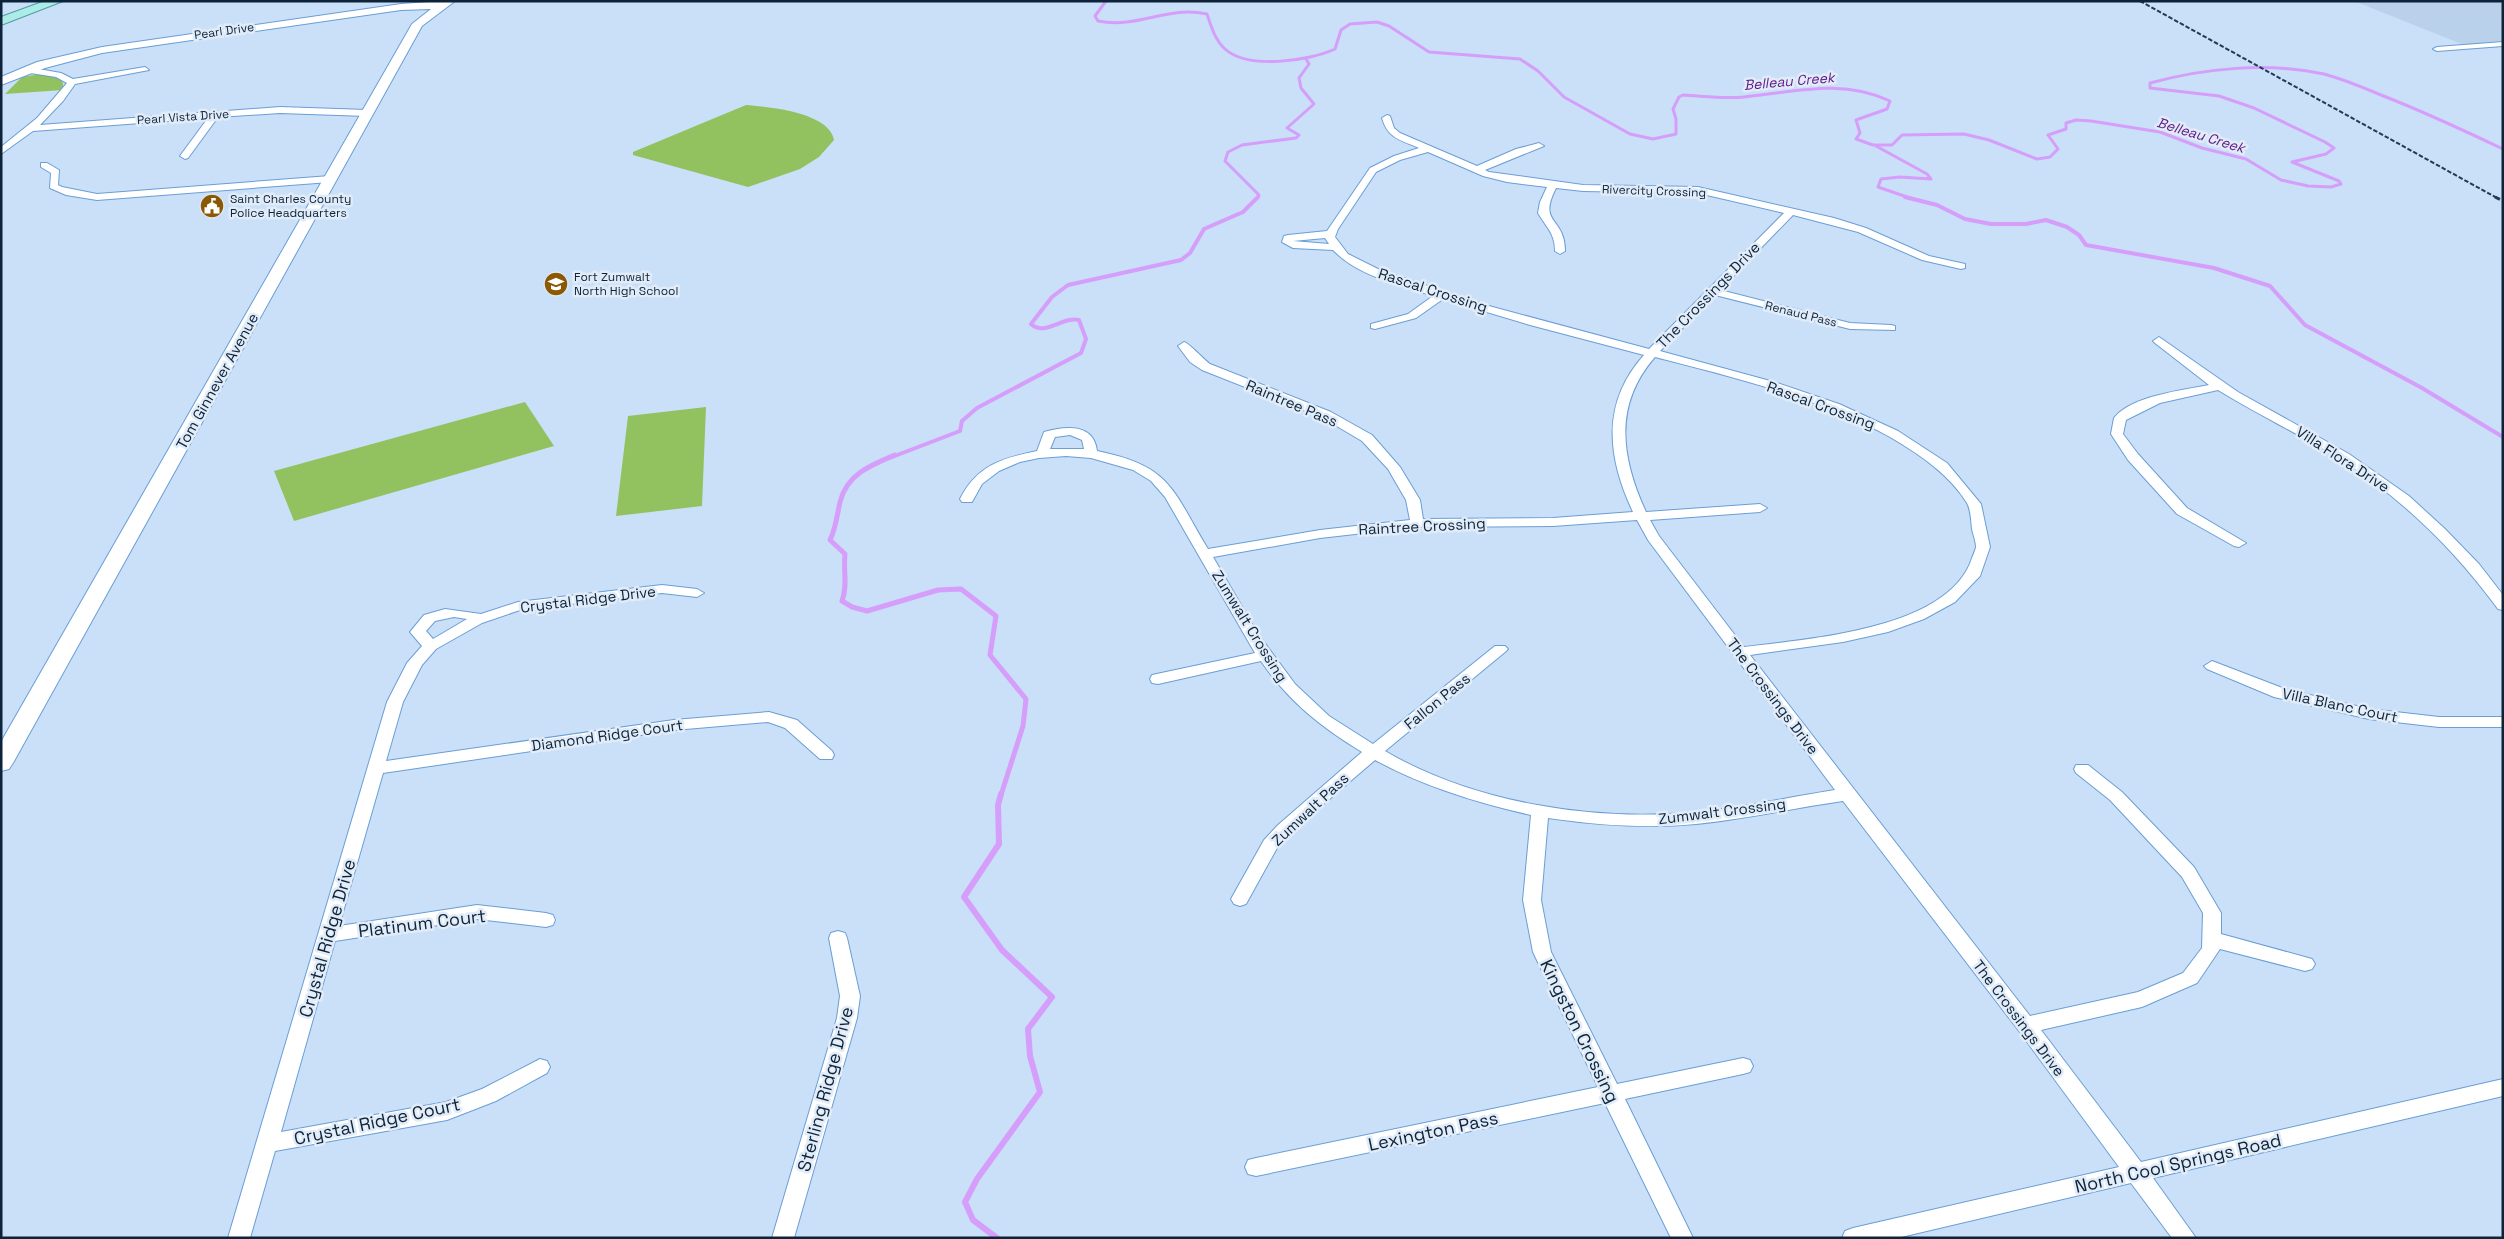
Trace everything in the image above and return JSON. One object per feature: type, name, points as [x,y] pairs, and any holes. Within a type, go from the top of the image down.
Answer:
[{"type":"main road","points":[[1,20],[53,1]]},
{"type":"main road","points":[[1,20],[58,1]]},
{"type":"main road","name":"Pearl Drive","points":[[1,81],[27,70],[79,54],[401,7],[445,4]]},
{"type":"main road","name":"Tom Ginnever Avenue","points":[[1,763],[418,24],[445,4]]},
{"type":"street","points":[[2438,50],[2503,44]]},
{"type":"street","points":[[27,70],[58,75],[72,82],[145,70]]},
{"type":"street","points":[[1,151],[12,145],[31,128],[72,82]]},
{"type":"street","name":"Pearl Vista Drive","points":[[31,128],[280,110],[336,111],[370,108]]},
{"type":"street","points":[[185,156],[215,115]]},
{"type":"street","name":"Rivercity Crossing","points":[[1387,118],[1390,129],[1426,149],[1477,170],[1508,179],[1582,188],[1698,190],[1830,220],[1862,230],[1926,258],[1961,266]]},
{"type":"street","points":[[1477,170],[1519,151],[1539,146]]},
{"type":"street","points":[[1331,234],[1295,236],[1288,238],[1287,242],[1293,245],[1334,247],[1330,237],[1331,234],[1374,170],[1381,164],[1426,149]]},
{"type":"street","points":[[44,165],[56,172],[53,186],[58,190],[97,197],[330,179]]},
{"type":"street","points":[[1553,185],[1543,207],[1545,216],[1559,234],[1560,251]]},
{"type":"street","name":"The Crossings Drive","points":[[1792,210],[1651,354],[1632,377],[1624,398],[1619,424],[1619,452],[1624,476],[1641,515],[1653,536],[1847,794],[2026,1025],[2185,1238]]},
{"type":"street","name":"Rascal Crossing","points":[[1334,247],[1342,256],[1353,262],[1441,295],[1796,394],[1857,416],[1893,433],[1950,470],[1974,500],[1984,532],[1982,557],[1970,581],[1942,606],[1909,622],[1870,632],[1740,652]]},
{"type":"street","name":"Renaud Pass","points":[[1712,291],[1850,326],[1891,328]]},
{"type":"street","points":[[1376,326],[1412,316],[1441,295]]},
{"type":"street","name":"Villa Flora Drive","points":[[2159,341],[2192,367],[2221,386],[2365,470],[2418,510],[2454,544],[2503,606]]},
{"type":"street","name":"Raintree Pass","points":[[1184,346],[1194,359],[1206,367],[1327,415],[1367,438],[1393,467],[1413,500],[1417,524]]},
{"type":"street","points":[[2221,386],[2170,396],[2133,408],[2120,418],[2117,434],[2133,457],[2182,511],[2239,543]]},
{"type":"street","points":[[1042,455],[1050,435],[1061,430],[1078,431],[1087,437],[1091,445],[1091,453]]},
{"type":"street","name":"Zumwalt Crossing","points":[[967,500],[975,482],[993,470],[1022,458],[1068,452],[1091,453],[1128,461],[1157,479],[1266,655],[1290,689],[1325,721],[1373,752],[1449,787],[1540,810],[1602,819],[1677,820],[1847,794]]},
{"type":"street","name":"Raintree Crossing","points":[[1204,554],[1320,534],[1417,524],[1553,522],[1760,508]]},
{"type":"street","name":"Crystal Ridge Drive","points":[[239,1238],[395,702],[415,663],[431,646],[481,618],[518,606],[600,594],[662,589],[697,593]]},
{"type":"street","name":"Crystal Ridge Drive","points":[[431,646],[418,632],[425,620],[446,612],[481,618]]},
{"type":"street","name":"Fallon Pass","points":[[1373,752],[1500,649]]},
{"type":"street","points":[[1158,679],[1266,655]]},
{"type":"street","name":"Villa Blanc Court","points":[[2212,666],[2280,693],[2369,714],[2439,722],[2503,722]]},
{"type":"street","name":"Diamond Ridge Court","points":[[376,768],[674,725],[769,718],[791,724],[826,755]]},
{"type":"street","name":"Zumwalt Pass","points":[[1240,899],[1270,844],[1284,829],[1373,752]]},
{"type":"street","points":[[2026,1025],[2142,999],[2190,978],[2211,949],[2212,914],[2188,872],[2116,796],[2082,769]]},
{"type":"street","name":"Kingston Crossing","points":[[1540,810],[1532,900],[1542,952],[1682,1238]]},
{"type":"street","name":"Platinum Court","points":[[327,935],[477,912],[546,920]]},
{"type":"street","name":"Sterling Ridge Drive","points":[[783,1238],[846,1018],[850,996],[838,938]]},
{"type":"street","points":[[2211,939],[2306,964]]},
{"type":"street","name":"Lexington Pass","points":[[1256,1168],[1744,1066]]},
{"type":"street","name":"Crystal Ridge Court","points":[[267,1143],[447,1111],[489,1095],[540,1067]]},
{"type":"street","name":"North Cool Springs Road","points":[[1853,1238],[2503,1087]]},
{"type":"shaded area","points":[[2354,1],[2503,1],[2503,41],[2464,45]]},
{"type":"green space","points":[[47,75],[60,79],[63,83],[63,90],[5,94],[22,77]]},
{"type":"green space","points":[[746,105],[768,107],[810,117],[830,131],[834,140],[819,157],[800,169],[748,187],[633,155],[633,152]]},
{"type":"green space","points":[[525,402],[554,446],[294,521],[274,471]]},
{"type":"green space","points":[[706,407],[702,506],[616,516],[628,416]]},
{"type":"waterway","name":"Belleau Creek","points":[[1106,1],[1095,16],[1098,21],[1127,22],[1179,12],[1207,14],[1216,37],[1225,49],[1235,56],[1248,60],[1295,60],[1324,53],[1335,49],[1341,30],[1350,24],[1377,22],[1389,26],[1429,52],[1520,59],[1538,71],[1564,97],[1630,134],[1653,139],[1676,134],[1676,119],[1673,109],[1679,97],[1683,95],[1736,98],[1818,88],[1836,88],[1872,94],[1890,101],[1887,109],[1856,120],[1860,133],[1856,139],[1873,145],[1892,145],[1902,135],[1964,134],[1989,140],[2037,159],[2050,157],[2058,149],[2048,135],[2066,129],[2066,123],[2076,120],[2091,121],[2160,132],[2202,148],[2246,159],[2281,180],[2308,186],[2331,187],[2341,184],[2339,181],[2292,162],[2326,154],[2334,148],[2325,142],[2254,108],[2219,96],[2150,88],[2150,83],[2214,70],[2280,68],[2302,70],[2338,78],[2412,108],[2503,149]]},
{"type":"waterway","points":[[1257,198],[1259,195],[1225,161],[1228,152],[1242,145],[1296,138],[1299,135],[1287,128],[1314,104],[1301,88],[1299,78],[1309,64],[1306,59]]},
{"type":"waterway","points":[[1876,146],[1927,174],[1931,179],[1900,177],[1881,179],[1878,187],[1910,198]]},
{"type":"waterway","points":[[1905,197],[1937,205],[1965,219],[1991,224],[2026,224],[2046,220],[2067,227],[2079,235],[2086,245],[2214,268],[2270,286],[2305,325],[2422,388],[2503,437]]},
{"type":"waterway","points":[[892,457],[960,431],[962,421],[977,408],[1081,353],[1086,339],[1079,320],[1066,321],[1042,328],[1031,324],[1052,297],[1068,285],[1181,260],[1190,253],[1204,229],[1243,212],[1257,198]]},
{"type":"waterway","points":[[895,455],[861,472],[854,477],[843,492],[830,540],[845,554],[845,589],[842,601],[852,607],[867,611],[938,590],[961,589],[996,616],[990,655],[1026,699],[1023,726],[1001,795]]},
{"type":"waterway","points":[[997,1238],[973,1220],[965,1202],[977,1179],[1040,1092],[1030,1056],[1028,1029],[1052,997],[1002,950],[964,897],[999,844],[998,805],[1001,794]]},
{"type":"railway","points":[[2140,1],[2497,198]]},
{"type":"railway","points":[[2497,198],[2503,201]]},
{"type":"place","name":"Saint Charles County Police Headquarters","points":[[212,206]]},
{"type":"place","name":"Fort Zumwalt North High School","points":[[556,284]]}]
